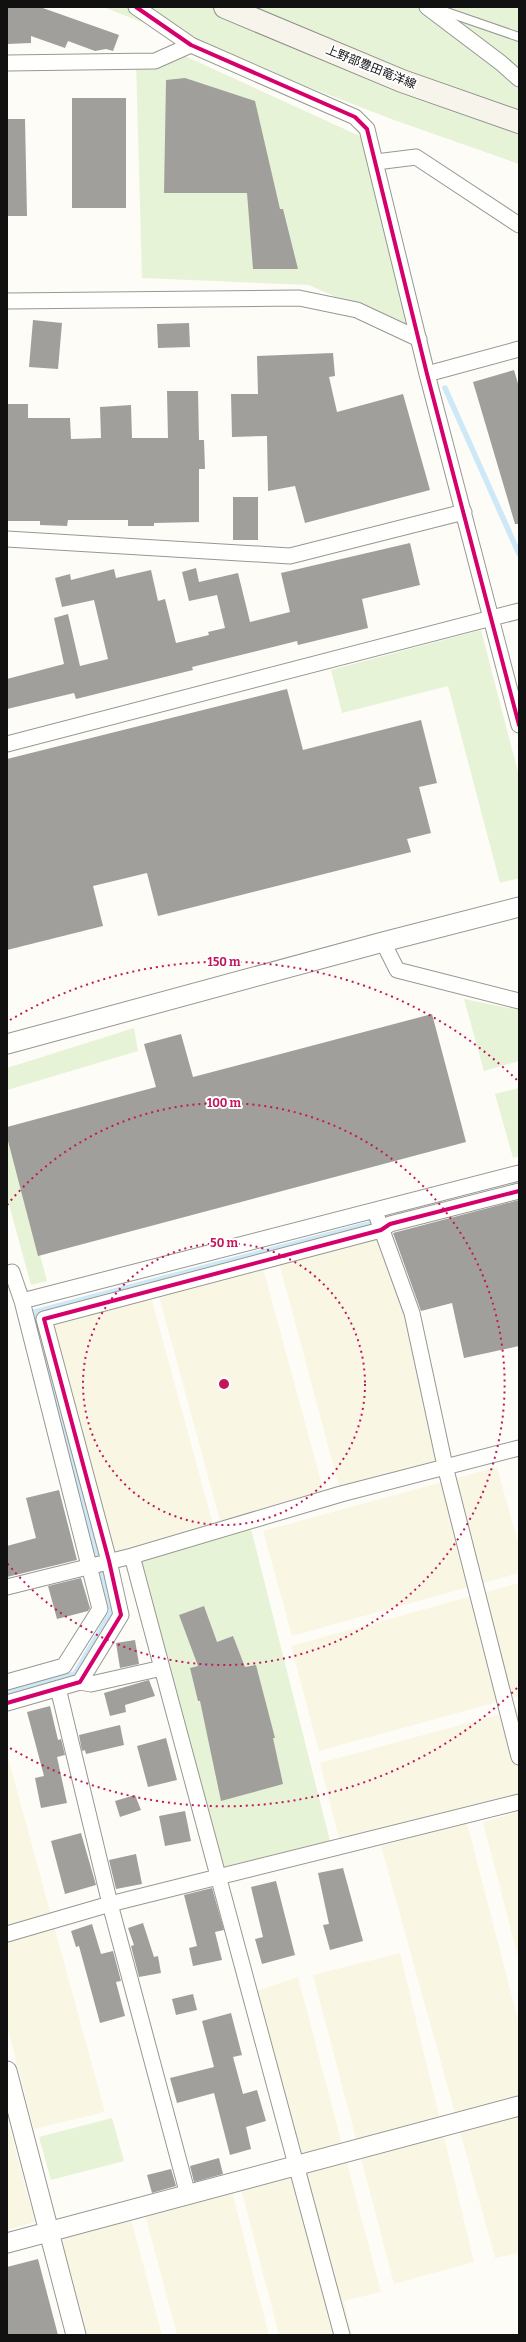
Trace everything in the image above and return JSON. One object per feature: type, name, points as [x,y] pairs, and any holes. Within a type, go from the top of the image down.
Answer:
[{"type":"main road","name":"上野部豊田竜洋線","points":[[225,7],[402,80],[519,122]]},
{"type":"street","points":[[136,7],[192,45],[355,117],[367,129],[427,374],[519,726]]},
{"type":"street","points":[[427,7],[502,63],[519,79]]},
{"type":"street","points":[[7,63],[155,61],[192,45]]},
{"type":"street","points":[[376,162],[416,157],[519,225]]},
{"type":"street","points":[[7,301],[299,298],[357,310],[419,339]]},
{"type":"street","points":[[427,374],[519,349]]},
{"type":"street","points":[[7,539],[290,556],[464,512]]},
{"type":"street","points":[[7,744],[519,611]]},
{"type":"street","points":[[7,1044],[383,942],[519,907]]},
{"type":"street","points":[[383,942],[397,970],[519,1001]]},
{"type":"street","points":[[22,1301],[376,1211],[519,1172]]},
{"type":"street","points":[[80,1682],[120,1615],[109,1561],[44,1319],[381,1230],[390,1224],[519,1191]]},
{"type":"street","points":[[376,1211],[381,1230],[412,1313],[445,1466],[519,1758]]},
{"type":"street","points":[[7,1274],[12,1272],[22,1301],[100,1609],[64,1666],[7,1682]]},
{"type":"street","points":[[7,1588],[132,1556],[341,1494],[519,1448]]},
{"type":"street","points":[[132,1556],[218,1878],[298,2164],[342,2335]]},
{"type":"street","points":[[7,1703],[80,1682],[91,1684],[162,1668]]},
{"type":"street","points":[[58,1688],[110,1904],[188,2195]]},
{"type":"street","points":[[7,1934],[110,1904],[519,1802]]},
{"type":"street","points":[[7,2071],[76,2335]]},
{"type":"street","points":[[7,2243],[519,2106]]},
{"type":"lane","points":[[433,7],[519,37]]},
{"type":"shaded area","points":[[381,1230],[412,1313],[445,1466],[341,1494],[278,1259]]},
{"type":"shaded area","points":[[261,1261],[325,1496],[221,1524],[157,1289]]},
{"type":"shaded area","points":[[150,1293],[214,1528],[110,1556],[46,1321]]},
{"type":"shaded area","points":[[497,1467],[519,1546],[519,1573],[292,1636],[263,1531]]},
{"type":"shaded area","points":[[519,1583],[519,1696],[319,1751],[291,1646]]},
{"type":"shaded area","points":[[519,1709],[519,1801],[341,1847],[320,1763]]},
{"type":"shaded area","points":[[7,1754],[105,2112],[34,2129],[7,2026]]},
{"type":"shaded area","points":[[519,1812],[519,1961],[483,1822]]},
{"type":"shaded area","points":[[467,1823],[519,2024],[519,2253],[495,2258],[381,1846]]},
{"type":"shaded area","points":[[400,1953],[474,2262],[394,2284],[313,1975]]},
{"type":"shaded area","points":[[298,1977],[381,2292],[344,2301],[352,2335],[279,2335],[239,2181],[297,2164],[250,1993]]},
{"type":"shaded area","points":[[7,2118],[35,2222],[7,2230]]},
{"type":"shaded area","points":[[230,2184],[269,2335],[177,2335],[143,2207]]},
{"type":"shaded area","points":[[128,2208],[162,2335],[70,2335],[41,2231]]},
{"type":"green space","points":[[103,7],[519,7],[519,164],[394,120]]},
{"type":"green space","points":[[176,52],[364,138],[417,333],[309,285],[142,278],[136,61]]},
{"type":"green space","points":[[481,630],[519,776],[519,878],[500,883],[448,686],[342,713],[331,670]]},
{"type":"green space","points":[[464,999],[519,1010],[519,1061],[484,1071]]},
{"type":"green space","points":[[134,1028],[138,1051],[7,1090],[7,1068]]},
{"type":"green space","points":[[519,1088],[519,1156],[513,1158],[495,1094]]},
{"type":"green space","points":[[7,1131],[47,1281],[31,1285],[7,1197]]},
{"type":"green space","points":[[249,1521],[332,1849],[225,1876],[132,1556]]},
{"type":"green space","points":[[112,2118],[124,2161],[51,2180],[39,2137]]},
{"type":"building","points":[[7,7],[40,7],[119,35],[113,51],[106,49],[95,51],[68,41],[65,48],[31,36],[31,43],[7,44]]},
{"type":"building","points":[[185,78],[255,101],[280,209],[283,209],[298,269],[253,269],[247,193],[164,193],[166,80]]},
{"type":"building","points":[[72,98],[126,98],[126,208],[72,208]]},
{"type":"building","points":[[7,119],[25,119],[27,216],[7,216]]},
{"type":"building","points":[[33,320],[62,323],[58,369],[29,367]]},
{"type":"building","points":[[189,323],[190,347],[158,348],[157,324]]},
{"type":"building","points":[[333,353],[335,376],[329,377],[337,412],[403,394],[430,490],[305,523],[295,486],[268,491],[267,436],[232,437],[231,394],[258,394],[257,356]]},
{"type":"building","points":[[514,370],[519,387],[519,524],[515,524],[473,382]]},
{"type":"building","points":[[167,391],[198,391],[199,440],[204,440],[205,469],[199,469],[199,522],[154,523],[154,526],[128,526],[128,520],[68,520],[67,526],[40,525],[40,521],[7,521],[7,404],[28,404],[28,418],[70,418],[71,439],[101,438],[100,407],[131,405],[132,438],[168,438]]},
{"type":"building","points":[[233,497],[258,497],[258,540],[233,540]]},
{"type":"building","points":[[410,543],[420,585],[362,599],[368,628],[298,645],[297,641],[192,667],[193,670],[76,699],[74,693],[7,709],[7,679],[64,664],[54,618],[68,614],[80,666],[108,659],[94,600],[62,607],[55,578],[70,574],[71,580],[114,569],[116,578],[151,570],[158,601],[165,599],[176,643],[209,635],[208,632],[225,628],[217,595],[189,601],[182,572],[196,568],[199,582],[238,573],[250,622],[290,612],[281,573]]},
{"type":"building","points":[[287,689],[303,750],[421,720],[437,783],[419,787],[431,833],[407,839],[411,852],[158,916],[147,873],[93,886],[103,926],[7,950],[7,759]]},
{"type":"building","points":[[432,1014],[466,1142],[38,1256],[7,1137],[7,1127],[156,1087],[144,1044],[181,1034],[193,1077]]},
{"type":"building","points":[[519,1200],[519,1346],[464,1358],[452,1303],[421,1311],[393,1233]]},
{"type":"building","points":[[59,1490],[77,1560],[7,1577],[7,1546],[36,1538],[26,1498]]},
{"type":"building","points":[[81,1578],[90,1608],[88,1611],[57,1619],[48,1586]]},
{"type":"building","points":[[204,1606],[217,1642],[233,1636],[245,1667],[256,1665],[275,1738],[273,1738],[283,1784],[221,1801],[200,1701],[198,1701],[190,1668],[198,1666],[179,1615]]},
{"type":"building","points":[[135,1640],[139,1664],[120,1668],[116,1643]]},
{"type":"building","points":[[149,1680],[155,1696],[125,1705],[126,1712],[110,1716],[104,1693]]},
{"type":"building","points":[[50,1706],[58,1740],[61,1739],[65,1755],[57,1757],[67,1803],[41,1808],[35,1778],[44,1776],[27,1712]]},
{"type":"building","points":[[120,1725],[124,1745],[86,1754],[85,1750],[82,1751],[79,1735]]},
{"type":"building","points":[[166,1738],[177,1780],[148,1787],[137,1746]]},
{"type":"building","points":[[135,1795],[141,1810],[120,1817],[115,1801]]},
{"type":"building","points":[[185,1811],[191,1841],[165,1846],[159,1816]]},
{"type":"building","points":[[81,1833],[96,1885],[65,1894],[51,1841]]},
{"type":"building","points":[[136,1854],[142,1884],[116,1889],[109,1860]]},
{"type":"building","points":[[343,1868],[363,1941],[330,1950],[323,1925],[329,1924],[318,1873]]},
{"type":"building","points":[[276,1881],[295,1955],[262,1964],[255,1939],[263,1937],[251,1887]]},
{"type":"building","points":[[212,1888],[224,1930],[215,1932],[222,1960],[193,1966],[189,1948],[197,1946],[184,1895]]},
{"type":"building","points":[[143,1923],[154,1957],[158,1956],[161,1973],[139,1977],[131,1946],[134,1945],[128,1928]]},
{"type":"building","points":[[92,1924],[101,1954],[113,1951],[121,1981],[116,1982],[125,2016],[100,2023],[79,1946],[76,1947],[71,1931]]},
{"type":"building","points":[[193,1994],[197,2010],[176,2015],[172,1999]]},
{"type":"building","points":[[231,2013],[242,2055],[233,2057],[243,2094],[257,2090],[266,2121],[246,2127],[251,2149],[230,2155],[214,2093],[177,2103],[170,2078],[214,2067],[202,2021]]},
{"type":"building","points":[[219,2158],[223,2174],[194,2182],[190,2166]]},
{"type":"building","points":[[171,2169],[176,2186],[152,2193],[147,2175]]},
{"type":"building","points":[[38,2259],[58,2335],[7,2335],[7,2267]]},
{"type":"waterway","points":[[445,388],[519,554]]},
{"type":"waterway","points":[[38,1325],[35,1312],[377,1222]]},
{"type":"waterway","points":[[7,1693],[75,1674],[112,1611],[46,1356]]},
{"type":"cycle path","points":[[136,7],[191,45],[355,117],[367,129],[427,374],[519,725]]},
{"type":"cycle path","points":[[7,1703],[80,1682],[121,1615],[109,1561],[44,1319],[381,1230],[390,1224],[519,1191]]}]
